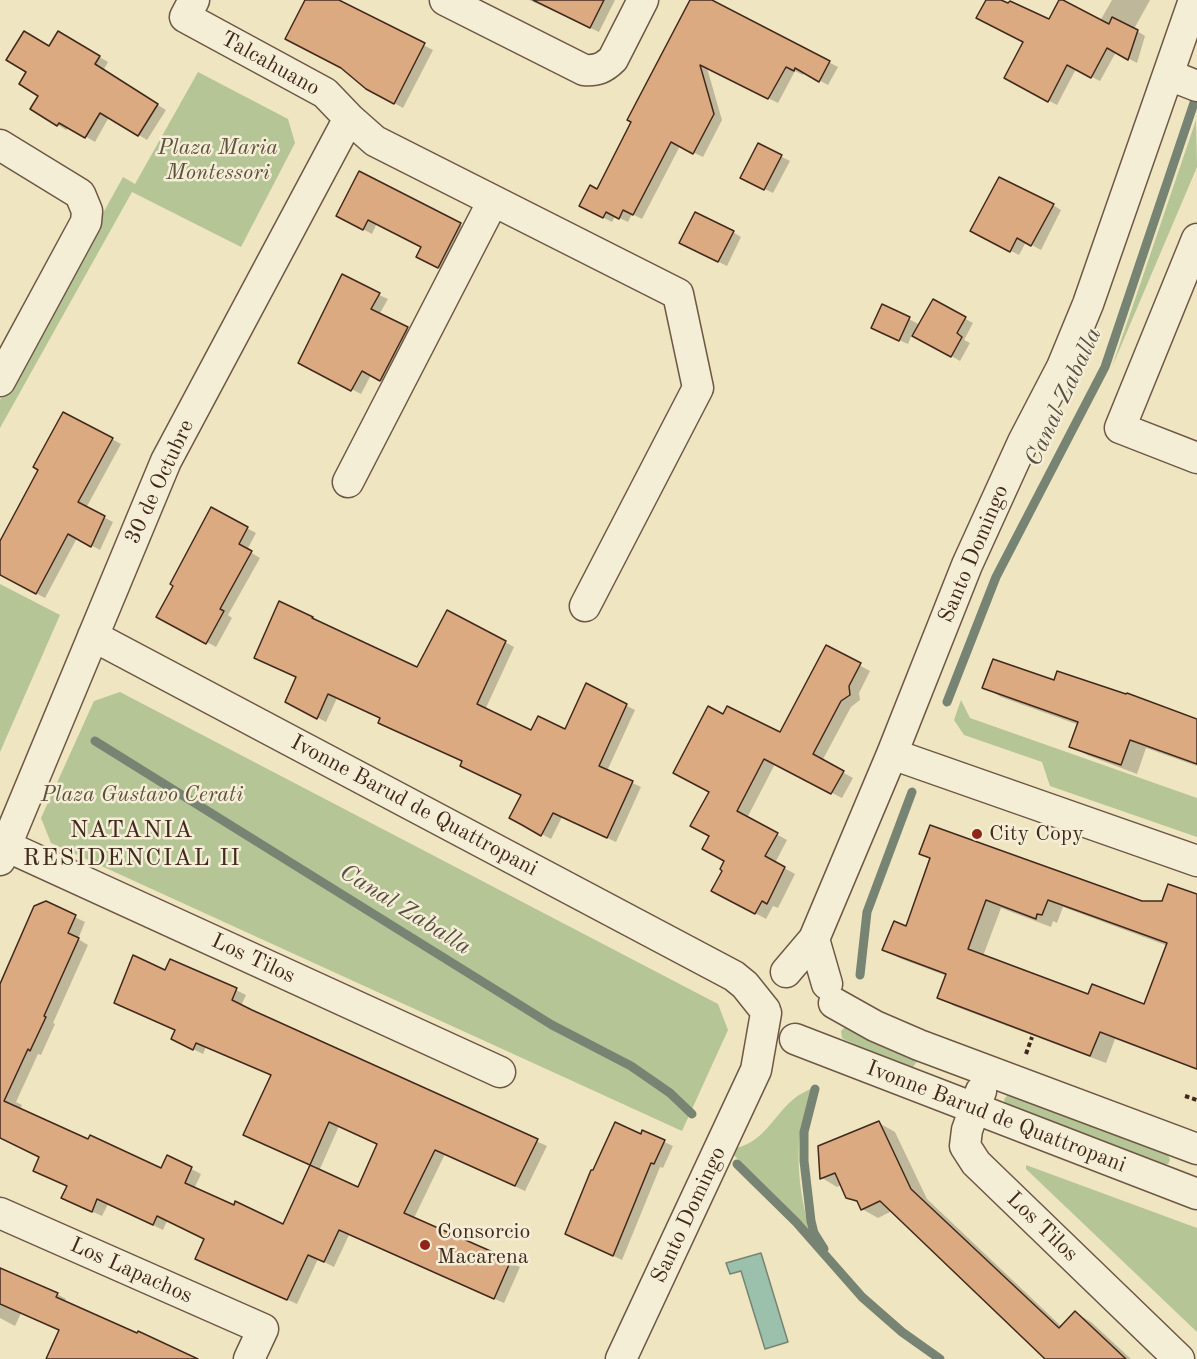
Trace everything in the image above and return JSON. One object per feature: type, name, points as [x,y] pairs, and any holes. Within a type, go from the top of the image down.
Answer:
[{"type":"street","points":[[445,0],[584,70],[596,71],[613,59],[643,0]]},
{"type":"street","name":"Santo Domingo","points":[[781,975],[814,939],[892,754],[967,565],[1023,442],[1062,367],[1088,304],[1194,0]]},
{"type":"street","name":"Talcahuano","points":[[190,9],[325,93],[375,141],[678,294],[698,388],[585,606]]},
{"type":"street","points":[[1169,75],[1197,86]]},
{"type":"street","name":"30 de Octubre","points":[[3,853],[166,461],[349,118]]},
{"type":"street","points":[[0,145],[80,194],[87,212],[86,222],[0,381]]},
{"type":"street","points":[[348,482],[493,201]]},
{"type":"street","points":[[1197,239],[1120,428],[1197,458]]},
{"type":"street","name":"Ivonne Barud de Quattropani","points":[[93,636],[734,976],[745,984],[765,1011]]},
{"type":"street","points":[[892,754],[1197,861]]},
{"type":"street","name":"Los Tilos","points":[[3,853],[500,1072]]},
{"type":"street","points":[[814,939],[831,993],[830,1022],[815,1036],[794,1039],[783,1036],[769,1023],[765,1011],[765,998],[769,987],[781,975],[797,969],[808,971],[819,975],[831,993]]},
{"type":"street","name":"Ivonne Barud de Quattropani","points":[[734,976],[757,981],[781,975]]},
{"type":"street","name":"Ivonne Barud de Quattropani","points":[[831,993],[874,1026],[1197,1149]]},
{"type":"street","name":"Santo Domingo","points":[[621,1359],[756,1070],[765,1011]]},
{"type":"street","name":"Santo Domingo","points":[[756,1070],[767,1058],[794,1039]]},
{"type":"street","name":"Ivonne Barud de Quattropani","points":[[794,1039],[1197,1194]]},
{"type":"street","name":"Los Tilos","points":[[988,1071],[974,1109],[965,1146],[976,1163],[1179,1359]]},
{"type":"street","name":"Los Lapachos","points":[[0,1213],[263,1329],[249,1359]]},
{"type":"path","points":[[1185,1096],[1197,1100]]},
{"type":"green space","name":"Plaza Maria Montessori","points":[[198,72],[288,119],[295,143],[241,247],[132,192],[0,428],[0,400],[123,177],[135,184]]},
{"type":"green space","points":[[1196,120],[1197,167],[1112,367]]},
{"type":"green space","points":[[0,584],[60,615],[0,752]]},
{"type":"green space","name":"Plaza Gustavo Cerati","points":[[120,692],[718,1004],[728,1030],[682,1131],[51,843],[41,818],[94,701]]},
{"type":"green space","points":[[961,700],[970,718],[1197,798],[1197,837],[1050,786],[1042,762],[964,735],[954,720]]},
{"type":"green space","points":[[846,1026],[918,1060],[913,1067],[909,1068],[845,1040],[842,1038],[841,1031]]},
{"type":"green space","points":[[812,1088],[799,1141],[802,1195],[811,1234],[729,1150],[741,1147],[760,1136],[787,1105]]},
{"type":"green space","points":[[1009,1094],[1167,1152],[1170,1160],[1168,1164],[1160,1166],[1005,1105],[1004,1099]]},
{"type":"green space","points":[[1026,1165],[1197,1228],[1197,1332],[1026,1169]]},
{"type":"shaded area","points":[[761,1253],[788,1342],[765,1349],[741,1271],[730,1274],[726,1263]]},
{"type":"building","points":[[305,0],[339,0],[425,43],[394,104],[366,89],[341,68],[285,39]]},
{"type":"building","points":[[533,0],[604,0],[590,28]]},
{"type":"building","points":[[690,0],[712,0],[830,61],[819,82],[795,68],[794,71],[786,67],[768,99],[700,65],[714,114],[693,154],[671,142],[633,215],[623,210],[619,219],[606,212],[603,218],[579,206],[590,185],[597,189],[631,122],[627,120]]},
{"type":"building","points":[[986,0],[1001,0],[1008,3],[1010,1],[1049,19],[1059,0],[1063,0],[1109,24],[1112,17],[1138,30],[1128,60],[1107,48],[1091,78],[1067,65],[1048,102],[1004,78],[1023,42],[976,18]]},
{"type":"building","points":[[24,31],[49,46],[58,31],[100,56],[95,64],[158,104],[138,136],[100,113],[85,138],[59,123],[57,126],[30,109],[38,96],[19,84],[26,72],[6,60]]},
{"type":"building","points":[[758,143],[782,155],[764,190],[740,178]]},
{"type":"building","points":[[359,171],[461,223],[438,268],[416,257],[421,247],[368,220],[363,230],[336,216]]},
{"type":"building","points":[[999,177],[1054,204],[1031,246],[1017,238],[1010,252],[970,231]]},
{"type":"building","points":[[695,212],[734,231],[718,262],[679,243]]},
{"type":"building","points":[[342,274],[380,293],[371,309],[408,327],[380,381],[362,371],[351,391],[298,363]]},
{"type":"building","points":[[933,299],[966,317],[957,333],[962,337],[951,357],[912,336]]},
{"type":"building","points":[[882,304],[910,317],[899,341],[871,328]]},
{"type":"building","points":[[63,412],[113,438],[78,502],[105,516],[91,547],[68,534],[36,594],[0,575],[0,541],[38,470],[33,467]]},
{"type":"building","points":[[211,507],[248,527],[239,544],[252,551],[220,609],[224,611],[206,644],[156,617],[173,586],[170,584]]},
{"type":"building","points":[[279,601],[417,667],[447,610],[506,641],[477,704],[531,730],[538,716],[565,729],[586,683],[627,704],[599,766],[633,781],[607,838],[553,813],[541,836],[509,818],[521,795],[460,766],[462,761],[378,723],[380,718],[328,694],[317,719],[285,702],[296,677],[254,658]]},
{"type":"building","points":[[826,645],[861,663],[849,686],[850,695],[841,701],[813,754],[844,771],[831,794],[764,759],[737,811],[778,833],[765,856],[785,867],[767,904],[762,901],[755,914],[711,891],[722,871],[720,869],[724,861],[702,849],[709,836],[690,826],[709,792],[673,773],[708,706],[723,714],[727,706],[780,732]]},
{"type":"building","points":[[993,659],[1054,680],[1057,671],[1127,693],[1197,719],[1197,764],[1130,740],[1121,765],[1069,747],[1078,722],[982,688]]},
{"type":"building","points":[[930,825],[1142,901],[1162,901],[1168,884],[1197,894],[1197,1069],[1100,1032],[1090,1056],[937,998],[946,974],[882,950],[894,921],[906,926],[930,858],[919,854]],"holes":[[[986,900],[1036,919],[1037,914],[1042,915],[1048,900],[1167,943],[1144,1004],[1092,984],[1088,994],[968,949]]]},
{"type":"building","points":[[46,901],[76,915],[68,933],[79,938],[44,1016],[46,1017],[4,1101],[88,1139],[90,1135],[161,1168],[167,1155],[192,1167],[185,1183],[234,1205],[235,1201],[283,1224],[310,1165],[243,1135],[271,1075],[196,1043],[193,1050],[171,1039],[175,1030],[114,1003],[133,955],[165,970],[170,959],[237,988],[232,1000],[252,1010],[538,1139],[515,1186],[435,1150],[404,1213],[511,1260],[494,1299],[339,1230],[324,1262],[308,1255],[287,1300],[195,1259],[204,1239],[157,1216],[153,1225],[97,1199],[92,1212],[61,1198],[67,1186],[33,1171],[39,1157],[0,1138],[0,984],[34,906]],"holes":[[[329,1122],[377,1144],[358,1187],[310,1165]]]},
{"type":"building","points":[[879,1121],[911,1189],[1059,1328],[1075,1311],[1126,1359],[1045,1359],[880,1201],[861,1210],[857,1201],[846,1198],[835,1173],[820,1179],[818,1146]]},
{"type":"building","points":[[615,1122],[641,1134],[642,1130],[665,1140],[654,1164],[651,1163],[613,1256],[565,1234],[591,1170]]},
{"type":"building","points":[[0,1268],[58,1293],[56,1297],[198,1359],[46,1359],[59,1330],[0,1304]]},
{"type":"waterway","name":"Canal Zaballa","points":[[947,702],[996,577],[1105,367],[1195,100]]},
{"type":"waterway","name":"Canal Zaballa","points":[[95,741],[552,1025],[631,1066],[670,1093],[692,1114]]},
{"type":"waterway","name":"Canal Zaballa","points":[[860,975],[867,912],[912,792]]},
{"type":"waterway","name":"Canal Zaballa","points":[[815,1089],[804,1132],[804,1161],[811,1221],[814,1233],[824,1249]]},
{"type":"waterway","name":"Canal Zaballa","points":[[737,1164],[796,1222],[862,1297],[902,1332],[940,1359]]},
{"type":"place","name":"City Copy","points":[[977,834]]},
{"type":"place","name":"Consorcio Macarena","points":[[425,1245]]},
{"type":"district","name":"NATANIA RESIDENCIAL II","points":[[132,845]]}]
